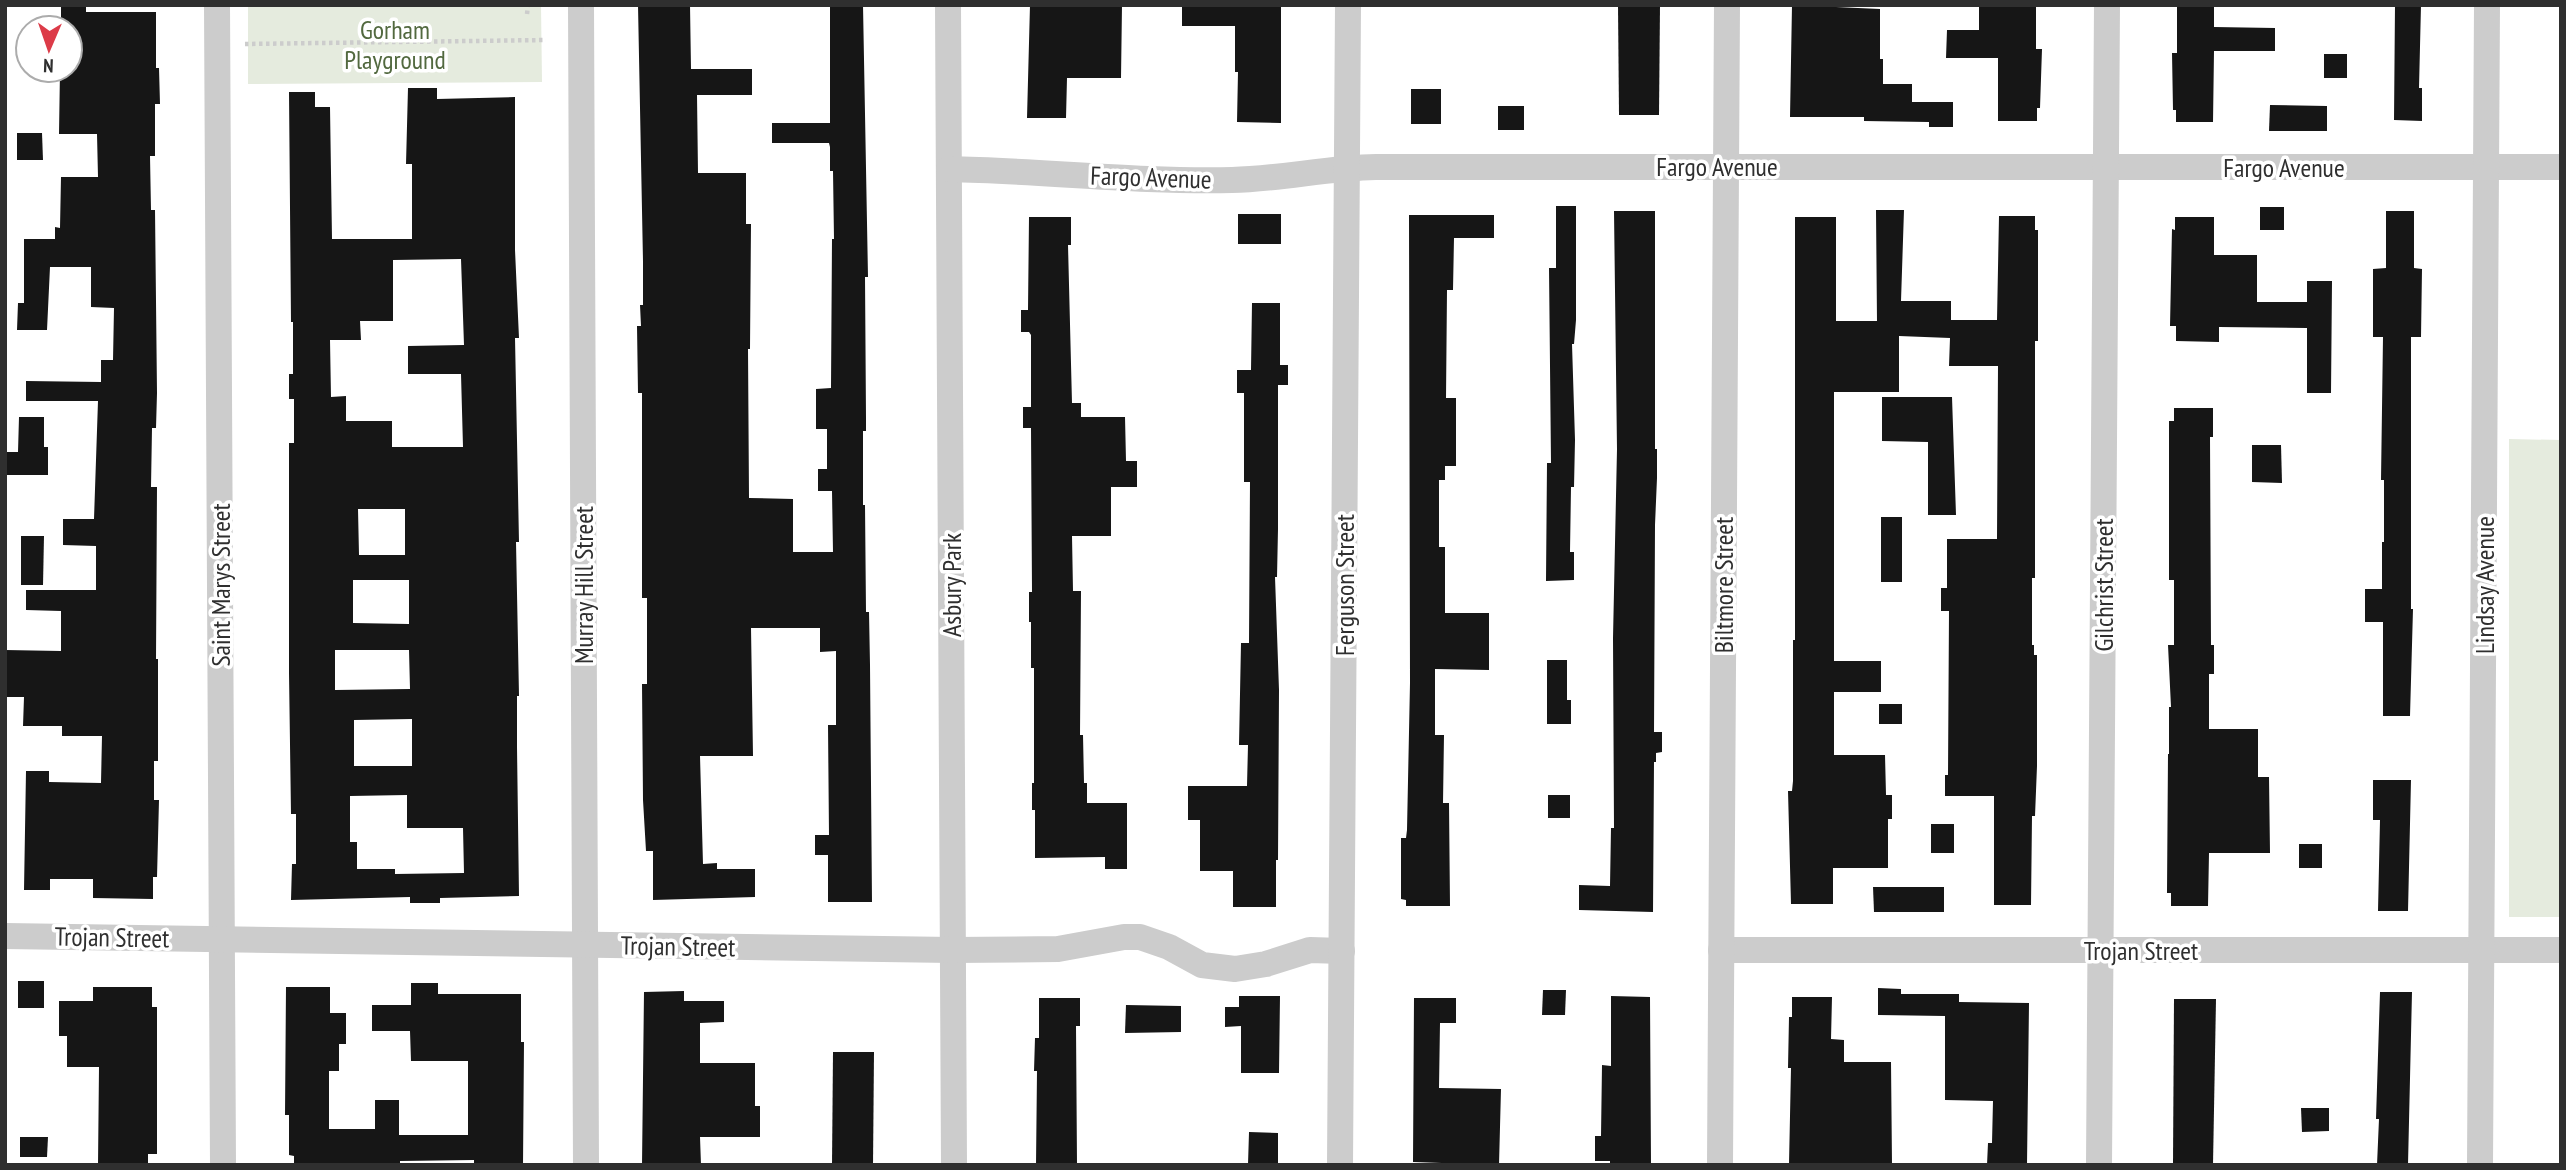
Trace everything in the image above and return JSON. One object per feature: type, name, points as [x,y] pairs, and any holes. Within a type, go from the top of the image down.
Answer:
[{"type":"street","name":"Saint Marys Street","points":[[217,5],[223,1165]]},
{"type":"street","name":"Murray Hill Street","points":[[581,5],[586,1165]]},
{"type":"street","name":"Asbury Park","points":[[948,5],[954,1165]]},
{"type":"street","name":"Ferguson Street","points":[[1340,1165],[1349,5]]},
{"type":"street","name":"Biltmore Street","points":[[1720,1165],[1727,5]]},
{"type":"street","name":"Gilchrist Street","points":[[2099,1165],[2107,5]]},
{"type":"street","name":"Lindsay Avenue","points":[[2480,1165],[2487,5]]},
{"type":"street","name":"Fargo Avenue","points":[[948,169],[1163,181],[1236,180],[1347,167],[2561,167]]},
{"type":"street","name":"Trojan Street","points":[[5,936],[952,950],[1058,949],[1124,937],[1140,937],[1169,947],[1202,965],[1235,968],[1266,964],[1310,950],[1342,951]]},
{"type":"street","name":"Trojan Street","points":[[1721,950],[2561,950]]},
{"type":"path","points":[[527,14],[528,5]]},
{"type":"path","points":[[245,44],[546,40]]},
{"type":"green space","name":"Gorham Playground","points":[[248,5],[541,5],[542,82],[248,84]]},
{"type":"green space","points":[[2509,439],[2561,440],[2561,917],[2509,917]]},
{"type":"building","points":[[61,5],[86,5],[86,12],[156,12],[156,68],[159,68],[160,104],[155,104],[155,156],[150,156],[151,210],[155,210],[157,393],[156,428],[152,428],[151,487],[157,487],[158,761],[154,761],[154,800],[159,800],[157,877],[153,877],[153,899],[93,898],[93,879],[50,879],[50,890],[24,890],[26,771],[49,771],[49,782],[101,783],[102,736],[62,736],[62,726],[23,726],[24,697],[5,697],[5,650],[61,651],[61,611],[26,610],[26,590],[96,590],[96,546],[63,545],[63,519],[94,519],[98,401],[26,401],[26,381],[101,382],[101,360],[113,360],[114,308],[91,307],[91,267],[50,267],[47,330],[17,330],[18,303],[24,303],[24,239],[55,239],[55,227],[60,228],[61,177],[98,177],[97,134],[59,134],[60,84],[84,84],[84,14],[61,14]]},
{"type":"building","points":[[638,5],[690,5],[691,69],[752,69],[752,95],[697,95],[698,173],[746,173],[746,224],[751,224],[749,498],[793,499],[793,552],[833,552],[832,491],[818,491],[818,469],[827,469],[827,429],[816,429],[816,389],[831,388],[834,239],[830,147],[829,143],[772,143],[772,123],[830,123],[830,5],[863,5],[868,277],[865,277],[866,431],[863,431],[863,505],[866,612],[869,612],[872,902],[828,902],[828,855],[815,855],[815,835],[829,835],[828,725],[836,725],[836,651],[820,652],[820,628],[751,628],[753,756],[700,756],[703,864],[717,863],[717,869],[755,869],[755,897],[653,900],[653,851],[646,851],[643,800],[642,684],[647,684],[647,598],[642,598],[642,393],[638,393],[637,326],[641,326],[640,305],[643,305],[643,261]]},
{"type":"building","points":[[1030,5],[1122,5],[1121,78],[1067,78],[1066,118],[1027,118]]},
{"type":"building","points":[[1182,5],[1281,5],[1281,123],[1237,122],[1235,26],[1182,26]]},
{"type":"building","points":[[1618,5],[1660,5],[1659,115],[1619,115]]},
{"type":"building","points":[[1792,5],[1880,9],[1883,84],[1912,84],[1912,102],[1953,102],[1953,127],[1929,127],[1929,122],[1864,121],[1864,117],[1790,117]]},
{"type":"building","points":[[1979,5],[2036,5],[2036,49],[2042,49],[2037,121],[1998,121],[1998,58],[1946,58],[1947,30],[1979,30]]},
{"type":"building","points":[[2177,5],[2214,5],[2214,27],[2275,28],[2275,51],[2214,51],[2213,122],[2176,122],[2176,110],[2173,110],[2172,53],[2177,53]]},
{"type":"building","points":[[2395,5],[2421,5],[2419,88],[2422,88],[2422,121],[2394,120]]},
{"type":"building","points":[[2324,54],[2347,54],[2347,78],[2324,78]]},
{"type":"building","points":[[408,88],[437,88],[437,99],[515,97],[515,250],[519,338],[515,338],[519,542],[516,542],[519,896],[440,898],[440,903],[410,903],[410,897],[291,900],[292,864],[296,864],[296,814],[291,814],[289,673],[289,443],[294,443],[294,399],[289,399],[289,374],[293,374],[293,322],[289,92],[315,92],[315,107],[330,107],[332,239],[412,239],[412,164],[406,164]],"holes":[[[461,259],[464,345],[408,346],[408,374],[461,374],[463,447],[392,447],[392,421],[346,421],[346,396],[331,397],[330,340],[361,340],[360,321],[393,321],[393,260]],[[358,509],[405,509],[405,555],[359,555]],[[353,580],[409,580],[409,624],[353,623]],[[335,650],[409,650],[410,689],[335,690]],[[412,719],[412,766],[354,766],[354,720]],[[407,795],[407,828],[463,828],[464,873],[395,874],[395,869],[357,869],[357,842],[350,842],[350,796]]]},
{"type":"building","points":[[1411,89],[1441,89],[1441,124],[1411,124]]},
{"type":"building","points":[[2270,105],[2327,106],[2327,131],[2269,131]]},
{"type":"building","points":[[1498,106],[1524,106],[1524,130],[1498,130]]},
{"type":"building","points":[[17,133],[42,133],[43,160],[17,160]]},
{"type":"building","points":[[1556,206],[1576,206],[1576,320],[1572,344],[1575,440],[1570,552],[1574,552],[1574,580],[1546,581],[1547,463],[1551,463],[1549,268],[1556,268]]},
{"type":"building","points":[[2260,207],[2284,207],[2284,230],[2260,230]]},
{"type":"building","points":[[1876,210],[1904,210],[1901,301],[1951,301],[1951,320],[1997,320],[1999,216],[2035,216],[2035,230],[2038,230],[2038,341],[2035,341],[2035,578],[2032,578],[2032,645],[2034,655],[2037,655],[2037,766],[2035,816],[2032,816],[2031,905],[1994,905],[1994,796],[1945,796],[1945,775],[1948,775],[1949,611],[1941,611],[1941,588],[1947,588],[1947,539],[1997,539],[1998,366],[1949,366],[1950,338],[1899,336],[1899,392],[1834,392],[1834,661],[1881,661],[1881,692],[1834,692],[1834,755],[1885,755],[1886,795],[1892,795],[1892,819],[1888,819],[1888,868],[1833,868],[1833,904],[1791,904],[1788,791],[1792,791],[1793,781],[1795,640],[1795,217],[1836,217],[1836,321],[1877,321]]},
{"type":"building","points":[[1614,211],[1655,211],[1657,478],[1654,732],[1662,732],[1662,752],[1656,753],[1654,762],[1653,912],[1579,910],[1579,885],[1610,886],[1611,828],[1614,828],[1613,638],[1617,449]]},
{"type":"building","points":[[2386,211],[2414,211],[2414,268],[2422,269],[2421,337],[2411,337],[2413,609],[2410,716],[2383,716],[2383,622],[2365,622],[2365,589],[2382,589],[2383,337],[2373,337],[2373,269],[2386,268]]},
{"type":"building","points":[[1238,214],[1281,214],[1281,244],[1238,244]]},
{"type":"building","points":[[1409,215],[1494,215],[1494,238],[1454,238],[1453,290],[1447,290],[1446,398],[1456,398],[1456,466],[1445,466],[1445,480],[1439,480],[1439,547],[1445,547],[1445,613],[1489,613],[1489,670],[1435,669],[1435,735],[1444,735],[1443,803],[1449,803],[1450,906],[1406,906],[1406,900],[1401,899],[1401,838],[1406,838],[1407,830],[1410,683]]},
{"type":"building","points":[[1029,217],[1071,217],[1071,245],[1068,245],[1072,403],[1081,403],[1081,417],[1125,417],[1126,461],[1137,461],[1137,487],[1111,487],[1111,536],[1072,536],[1073,591],[1081,591],[1080,735],[1083,735],[1087,803],[1127,803],[1127,869],[1105,869],[1105,857],[1035,858],[1035,810],[1032,810],[1034,668],[1031,668],[1029,622],[1029,592],[1032,592],[1031,428],[1023,428],[1023,407],[1031,407],[1031,335],[1029,332],[1021,332],[1021,310],[1028,310]]},
{"type":"building","points":[[2175,217],[2214,217],[2214,255],[2257,255],[2257,302],[2307,302],[2307,281],[2332,281],[2331,393],[2307,393],[2307,328],[2219,327],[2219,342],[2176,341],[2176,326],[2170,326],[2172,229],[2175,230]]},
{"type":"building","points":[[1252,303],[1280,303],[1280,365],[1288,365],[1288,385],[1278,385],[1278,529],[1275,577],[1279,690],[1276,907],[1233,907],[1233,871],[1200,871],[1200,820],[1188,820],[1188,786],[1247,786],[1248,745],[1239,745],[1241,643],[1249,643],[1250,482],[1244,482],[1244,393],[1237,393],[1237,370],[1251,370]]},
{"type":"building","points":[[1882,397],[1952,397],[1956,515],[1928,515],[1928,442],[1882,441]]},
{"type":"building","points":[[2174,408],[2213,408],[2213,437],[2210,437],[2211,645],[2214,645],[2214,674],[2209,674],[2209,729],[2258,729],[2258,777],[2269,777],[2270,853],[2209,853],[2208,906],[2171,906],[2171,893],[2167,893],[2171,707],[2168,645],[2174,645],[2174,580],[2169,580],[2169,421],[2174,421]]},
{"type":"building","points":[[19,417],[44,417],[48,475],[5,475],[5,452],[18,452]]},
{"type":"building","points":[[2252,445],[2281,445],[2282,483],[2252,482]]},
{"type":"building","points":[[1881,517],[1902,517],[1902,582],[1881,582]]},
{"type":"building","points":[[21,536],[44,536],[43,585],[21,585]]},
{"type":"building","points":[[1547,660],[1567,660],[1567,700],[1571,700],[1571,724],[1547,724]]},
{"type":"building","points":[[1879,704],[1902,704],[1902,724],[1879,724]]},
{"type":"building","points":[[2373,780],[2411,780],[2408,911],[2378,911],[2380,820],[2373,820]]},
{"type":"building","points":[[1548,795],[1570,795],[1570,818],[1548,818]]},
{"type":"building","points":[[1931,824],[1954,824],[1954,853],[1931,853]]},
{"type":"building","points":[[2299,844],[2322,844],[2322,868],[2299,868]]},
{"type":"building","points":[[1873,887],[1944,887],[1944,912],[1874,912]]},
{"type":"building","points":[[18,981],[44,981],[44,1008],[18,1008]]},
{"type":"building","points":[[411,983],[438,983],[438,994],[521,994],[521,1042],[524,1042],[523,1165],[474,1165],[474,1160],[400,1161],[400,1165],[294,1165],[294,1156],[289,1155],[289,1115],[285,1115],[286,987],[330,987],[330,1013],[346,1013],[346,1044],[339,1044],[339,1071],[329,1071],[329,1129],[375,1129],[375,1100],[399,1100],[399,1135],[468,1135],[468,1061],[411,1061],[410,1031],[372,1031],[372,1005],[411,1005]]},
{"type":"building","points":[[93,987],[152,987],[152,1007],[157,1007],[157,1154],[148,1154],[148,1165],[98,1165],[99,1067],[67,1067],[67,1036],[59,1036],[59,1001],[93,1001]]},
{"type":"building","points":[[1878,988],[1901,989],[1901,994],[1959,994],[1959,1002],[2029,1003],[2027,1165],[1987,1165],[1988,1143],[1992,1143],[1993,1101],[1945,1100],[1945,1016],[1878,1015]]},
{"type":"building","points":[[1543,990],[1566,990],[1565,1015],[1542,1015]]},
{"type":"building","points":[[684,991],[684,1001],[724,1001],[724,1022],[700,1023],[700,1063],[755,1063],[755,1106],[760,1106],[760,1137],[700,1137],[701,1165],[642,1165],[644,992]]},
{"type":"building","points":[[2380,992],[2412,992],[2408,1165],[2377,1165]]},
{"type":"building","points":[[1239,996],[1280,996],[1279,1073],[1241,1073],[1241,1026],[1225,1027],[1225,1007],[1239,1007]]},
{"type":"building","points":[[1611,996],[1650,997],[1651,1165],[1610,1165],[1610,1161],[1595,1161],[1595,1136],[1601,1136],[1602,1065],[1611,1066]]},
{"type":"building","points":[[1792,997],[1832,997],[1831,1039],[1844,1040],[1844,1062],[1891,1062],[1892,1165],[1789,1164],[1791,1068],[1788,1068]]},
{"type":"building","points":[[1039,998],[1080,998],[1080,1026],[1076,1026],[1077,1165],[1036,1165],[1037,1071],[1034,1071],[1035,1038],[1039,1038]]},
{"type":"building","points":[[1414,998],[1456,998],[1456,1023],[1440,1023],[1439,1088],[1501,1089],[1499,1165],[1413,1162]]},
{"type":"building","points":[[2174,999],[2216,999],[2213,1165],[2173,1165]]},
{"type":"building","points":[[1126,1005],[1181,1006],[1181,1032],[1125,1033]]},
{"type":"building","points":[[833,1052],[874,1052],[873,1165],[832,1165]]},
{"type":"building","points":[[2301,1108],[2329,1108],[2329,1131],[2302,1132]]},
{"type":"building","points":[[1249,1132],[1278,1133],[1278,1165],[1248,1165]]},
{"type":"building","points":[[20,1137],[48,1137],[47,1157],[20,1157]]}]
